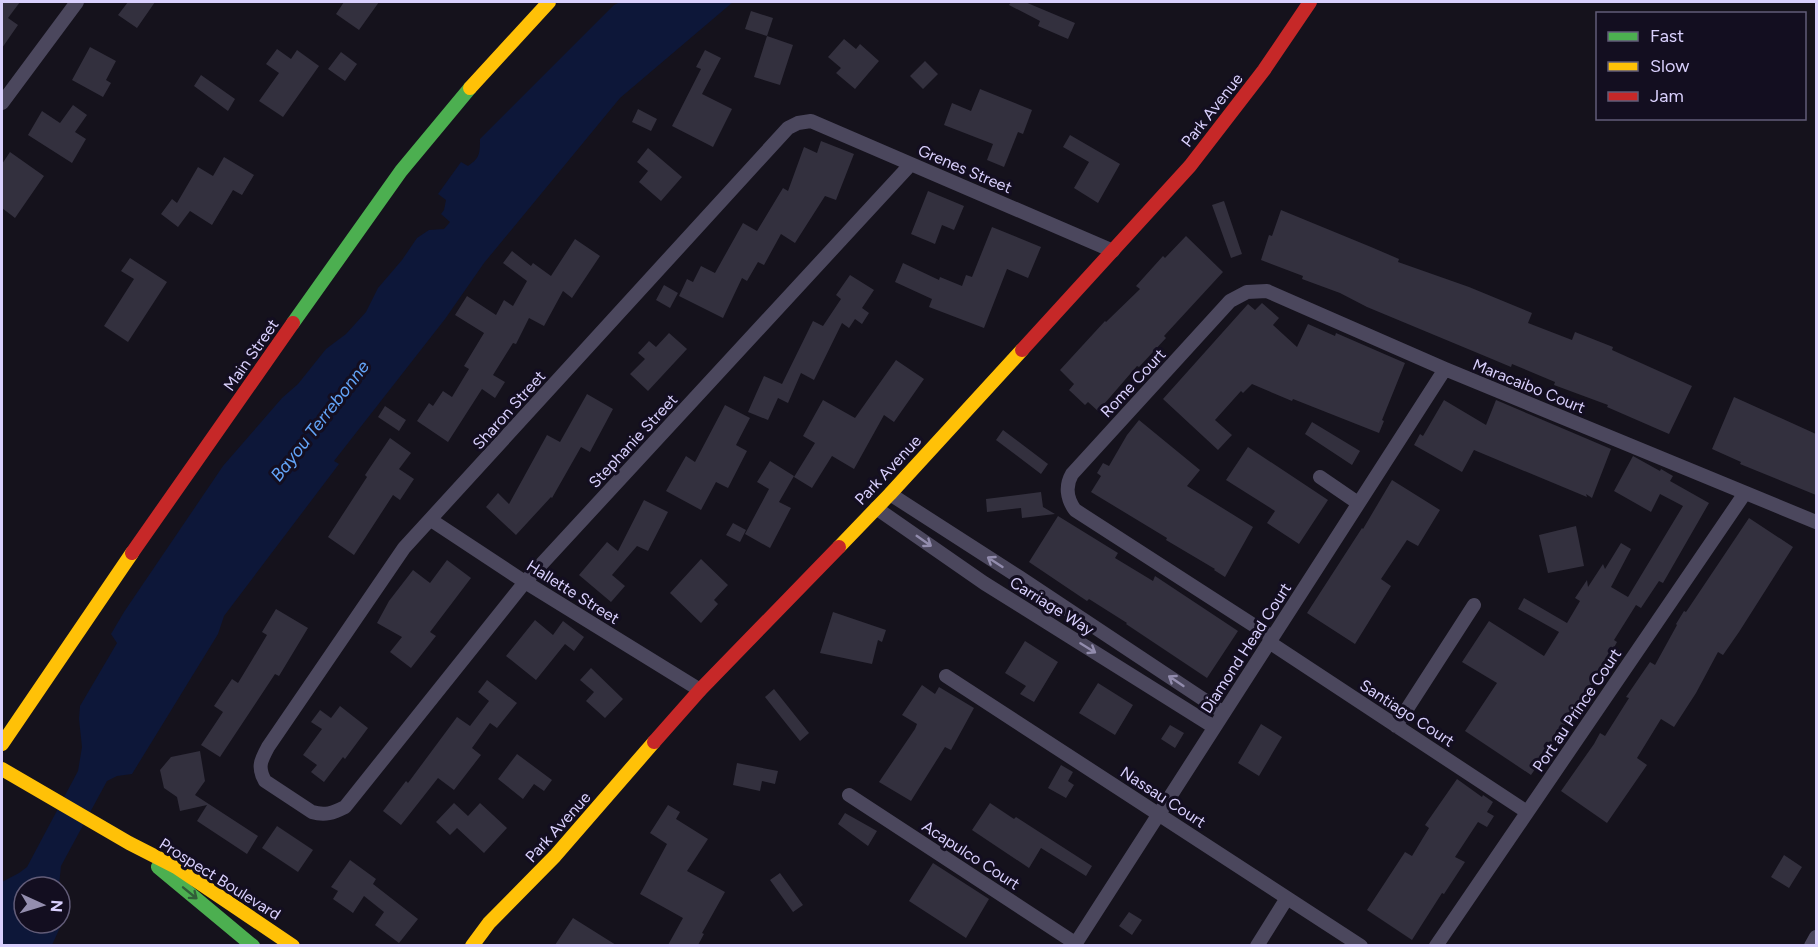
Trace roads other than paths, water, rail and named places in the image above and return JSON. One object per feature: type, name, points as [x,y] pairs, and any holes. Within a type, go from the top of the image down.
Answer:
[{"type":"main road","name":"Main Street","points":[[2,744],[182,481],[401,171],[479,76],[549,2]]},
{"type":"main road","name":"Park Avenue","points":[[472,945],[489,923],[555,856],[700,690],[890,494],[1190,166],[1264,70],[1310,2]]},
{"type":"main road","name":"Prospect Boulevard","points":[[2,769],[129,843],[176,867],[293,945]]},
{"type":"main road","name":"Prospect Boulevard","points":[[129,843],[253,945]]},
{"type":"street","points":[[2,103],[77,2]]},
{"type":"street","name":"Grenes Street","points":[[804,122],[811,121],[1113,251]]},
{"type":"street","name":"Sharon Street","points":[[268,747],[404,548],[788,128],[804,122]]},
{"type":"street","name":"Stephanie Street","points":[[268,747],[260,762],[260,773],[265,781],[312,812],[331,814],[345,807],[525,582],[911,164]]},
{"type":"street","name":"Maracaibo Court","points":[[1230,301],[1247,292],[1267,291],[1445,369],[1816,522]]},
{"type":"street","name":"Rome Court","points":[[1068,491],[1068,481],[1072,474],[1230,301]]},
{"type":"street","name":"Diamond Head Court","points":[[1075,944],[1445,369]]},
{"type":"street","points":[[1320,477],[1358,503]]},
{"type":"street","name":"Santiago Court","points":[[1068,491],[1070,503],[1075,510],[1527,812]]},
{"type":"street","name":"Port au Prince Court","points":[[1436,945],[1745,493]]},
{"type":"street","name":"Carriage Way","points":[[890,494],[1224,713]]},
{"type":"street","name":"Carriage Way","points":[[876,508],[984,583],[1214,727]]},
{"type":"street","name":"Hallette Street","points":[[431,520],[525,582],[700,690]]},
{"type":"street","points":[[1396,726],[1474,605]]},
{"type":"street","name":"Nassau Court","points":[[946,676],[1361,945]]},
{"type":"street","name":"Acapulco Court","points":[[849,795],[1075,944]]},
{"type":"street","points":[[1257,945],[1287,898]]},
{"type":"street","points":[[1811,945],[1816,937]]},
{"type":"water","name":"Bayou Terrebonne","points":[[620,2],[733,2],[620,98],[484,263],[445,319],[334,461],[339,464],[224,616],[218,634],[132,774],[117,776],[107,781],[61,866],[60,875],[15,875],[27,867],[78,771],[82,747],[80,706],[117,643],[111,634],[124,612],[223,466],[282,398],[298,384],[326,349],[346,334],[366,312],[378,288],[417,238],[429,230],[444,229],[450,222],[441,214],[446,200],[438,194],[461,162],[468,166],[477,158],[480,139],[614,5]]},
{"type":"water","points":[[12,877],[12,935],[57,935],[52,945],[2,946],[2,882]]}]
